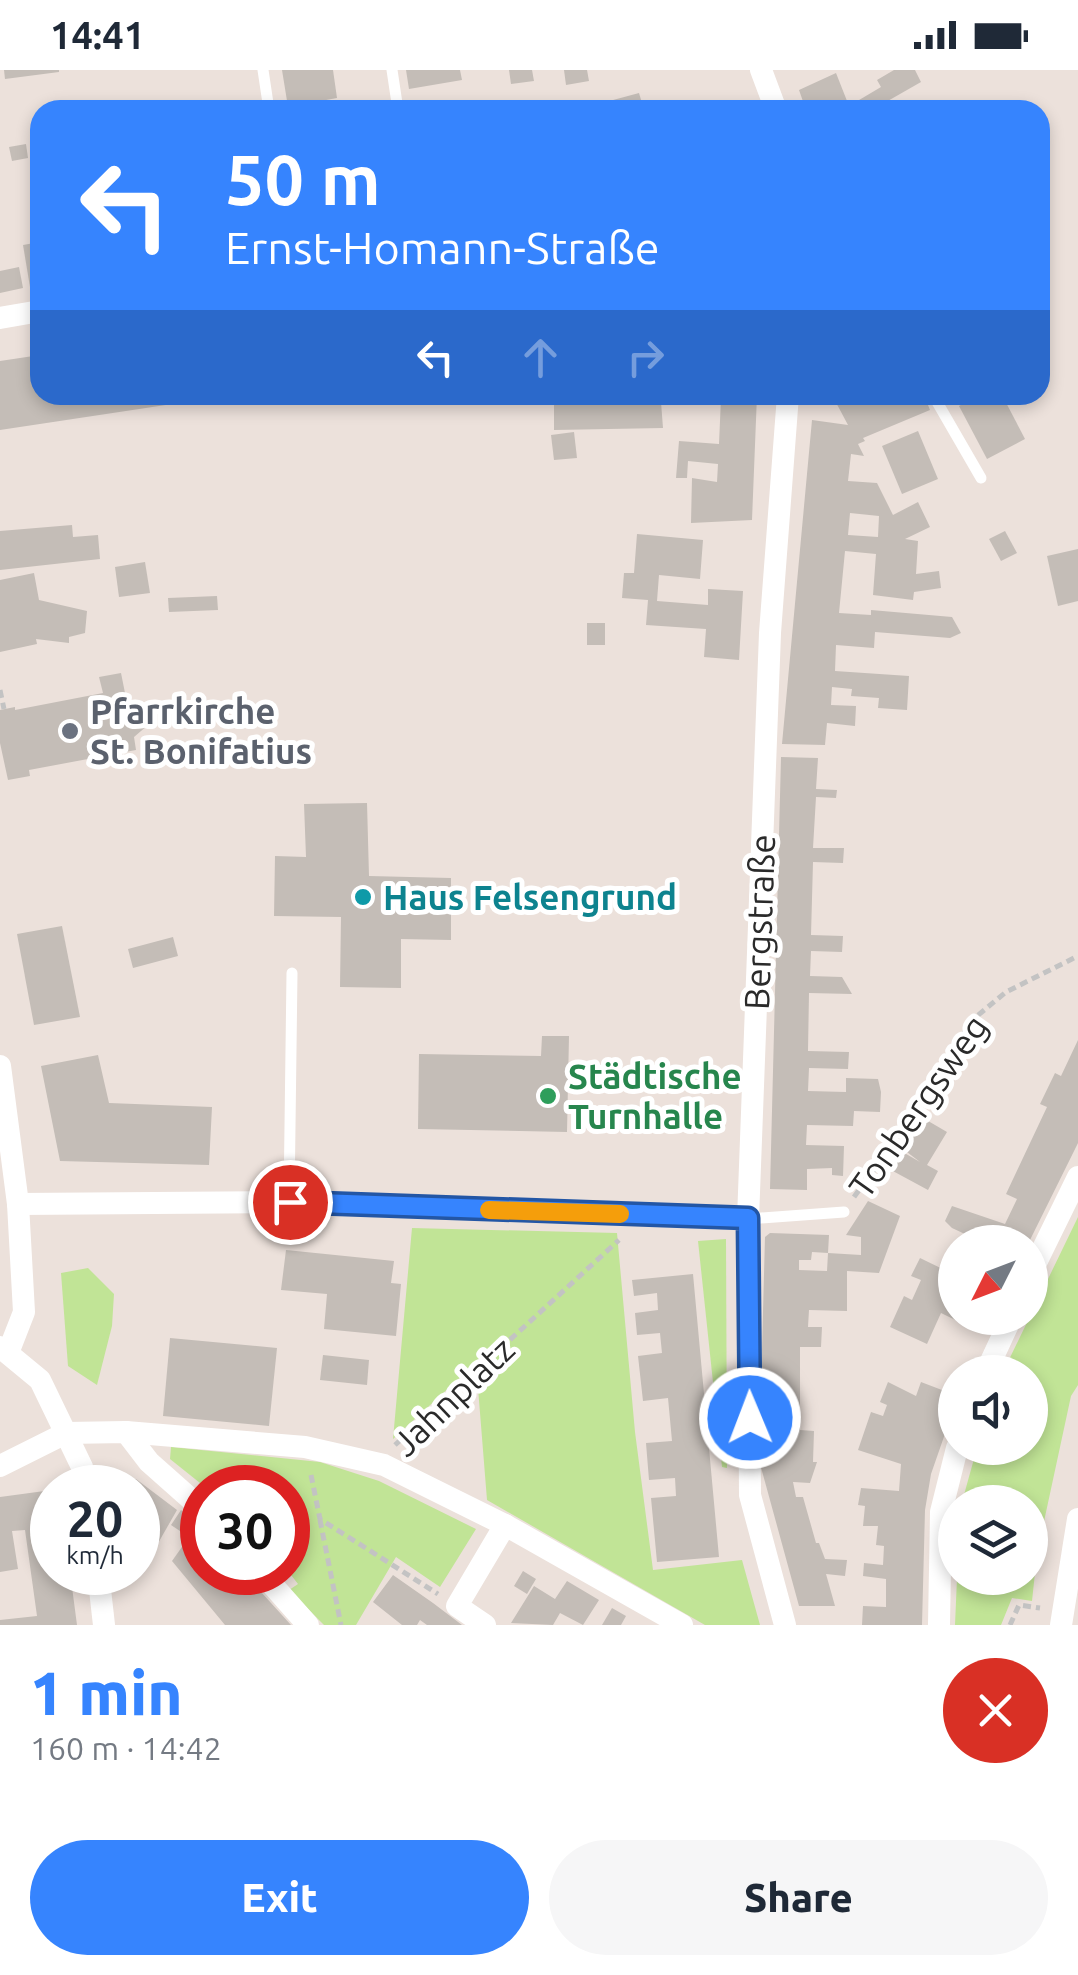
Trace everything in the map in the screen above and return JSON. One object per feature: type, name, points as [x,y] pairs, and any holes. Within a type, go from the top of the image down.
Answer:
[{"type":"street","points":[[761,70],[772,100]]},
{"type":"street","points":[[0,318],[30,314]]},
{"type":"street","name":"Bergstraße","points":[[785,1625],[750,1495],[748,1218],[770,633],[787,405]]},
{"type":"street","points":[[0,1066],[18,1204],[24,1312],[4,1350],[40,1380],[79,1465]]},
{"type":"street","points":[[1048,1238],[1078,1176]]},
{"type":"street","points":[[18,1204],[290,1202],[748,1218]]},
{"type":"street","points":[[0,1466],[66,1433],[126,1432],[305,1448],[384,1465]]},
{"type":"street","points":[[126,1432],[149,1462],[180,1489]]},
{"type":"street","name":"Jahnplatz","points":[[384,1465],[505,1525],[682,1625]]},
{"type":"street","points":[[940,1625],[941,1512],[953,1465]]},
{"type":"street","points":[[1062,1618],[1078,1519]]},
{"type":"street","points":[[485,1625],[457,1606],[505,1525]]},
{"type":"street","points":[[101,1595],[104,1625]]},
{"type":"street","points":[[281,1595],[308,1625]]},
{"type":"lane","points":[[263,70],[268,100]]},
{"type":"lane","points":[[392,70],[396,100]]},
{"type":"lane","points":[[939,405],[981,478]]},
{"type":"lane","points":[[290,1202],[292,973]]},
{"type":"lane","name":"Tonbergsweg","points":[[748,1218],[844,1212]]},
{"type":"path","points":[[0,690],[4,709]]},
{"type":"path","name":"Tonbergsweg","points":[[844,1212],[941,1078],[958,1040],[978,1016],[1006,992],[1078,956]]},
{"type":"path","name":"Jahnplatz","points":[[384,1465],[391,1448],[624,1235],[626,1214]]},
{"type":"path","points":[[305,1448],[340,1625]]},
{"type":"path","points":[[320,1519],[457,1606]]},
{"type":"path","points":[[1010,1625],[1019,1605],[1062,1618]]},
{"type":"green space","points":[[1078,1217],[1078,1385],[1071,1396],[1048,1503],[1048,1485],[967,1485],[972,1465],[1048,1465],[1048,1355],[1011,1355],[1021,1335],[1048,1335],[1048,1279]]},
{"type":"green space","points":[[412,1228],[617,1233],[635,1432],[653,1570],[742,1560],[760,1625],[705,1625],[487,1500],[476,1363],[393,1439]]},
{"type":"green space","points":[[726,1239],[727,1468],[722,1467],[698,1241]]},
{"type":"green space","points":[[88,1268],[114,1294],[112,1326],[97,1385],[68,1366],[61,1273]]},
{"type":"green space","points":[[171,1447],[320,1462],[379,1481],[476,1529],[440,1587],[396,1557],[356,1625],[324,1625],[294,1595],[310,1595],[310,1465],[180,1467],[170,1459]]},
{"type":"green space","points":[[956,1595],[1033,1595],[1032,1601],[1012,1598],[1001,1625],[955,1625]]},
{"type":"building","points":[[4,70],[59,70],[59,72],[5,79]]},
{"type":"building","points":[[282,70],[333,70],[337,98],[287,100]]},
{"type":"building","points":[[406,70],[460,70],[462,80],[409,89]]},
{"type":"building","points":[[509,70],[532,70],[534,81],[511,84]]},
{"type":"building","points":[[564,70],[587,70],[589,81],[566,85]]},
{"type":"building","points":[[894,70],[915,70],[921,82],[890,100],[859,100],[881,87],[877,80]]},
{"type":"building","points":[[836,73],[847,100],[802,100],[799,90]]},
{"type":"building","points":[[639,93],[641,100],[613,100]]},
{"type":"building","points":[[26,144],[28,158],[12,161],[9,147]]},
{"type":"building","points":[[30,244],[30,287],[23,245]]},
{"type":"building","points":[[19,267],[23,288],[0,293],[0,271]]},
{"type":"building","points":[[30,356],[30,405],[166,405],[0,430],[0,361]]},
{"type":"building","points":[[554,405],[661,405],[663,428],[554,430]]},
{"type":"building","points":[[721,405],[757,405],[752,520],[691,523],[692,478],[717,482],[718,464],[688,461],[687,478],[676,478],[679,441],[719,444]]},
{"type":"building","points":[[837,405],[928,405],[930,410],[863,438],[865,441],[858,444],[864,456],[851,454],[848,481],[877,483],[893,515],[918,502],[930,527],[905,539],[918,541],[916,574],[939,571],[941,588],[914,592],[913,600],[873,595],[876,554],[845,551],[839,613],[871,615],[871,610],[952,617],[961,633],[950,638],[875,632],[874,648],[836,645],[835,671],[909,676],[907,710],[878,708],[879,698],[851,696],[852,689],[832,687],[831,705],[856,706],[855,726],[827,723],[825,745],[782,744],[812,420],[848,425]],"holes":[[[850,513],[879,516],[878,537],[848,535]]]},
{"type":"building","points":[[1007,405],[1025,439],[987,459],[959,406]]},
{"type":"building","points":[[918,431],[938,479],[902,494],[882,446]]},
{"type":"building","points":[[574,432],[577,458],[554,460],[551,435]]},
{"type":"building","points":[[72,525],[73,537],[98,535],[100,559],[0,570],[0,531]]},
{"type":"building","points":[[1005,531],[1017,553],[1001,561],[989,539]]},
{"type":"building","points":[[637,534],[703,540],[700,579],[659,575],[657,601],[708,605],[708,589],[743,591],[739,660],[704,657],[706,629],[646,625],[648,600],[622,598],[624,573],[634,573]]},
{"type":"building","points":[[1078,549],[1078,601],[1058,606],[1047,556]]},
{"type":"building","points":[[145,562],[150,593],[119,597],[115,567]]},
{"type":"building","points":[[34,573],[39,600],[87,611],[85,633],[69,637],[69,643],[36,639],[37,644],[0,652],[0,580]]},
{"type":"building","points":[[217,596],[218,610],[169,612],[168,598]]},
{"type":"building","points":[[587,623],[605,623],[605,645],[587,645]]},
{"type":"building","name":"Pfarrkirche St. Bonifatius","points":[[121,673],[127,703],[145,710],[148,725],[134,737],[136,750],[29,770],[30,776],[8,780],[0,743],[0,710],[103,693],[99,677]]},
{"type":"building","points":[[781,757],[818,758],[816,789],[837,790],[836,798],[816,797],[813,848],[844,848],[843,863],[813,862],[811,935],[843,936],[842,952],[811,951],[810,976],[842,977],[852,994],[809,993],[808,1051],[849,1052],[848,1069],[809,1068],[808,1091],[846,1092],[846,1078],[878,1079],[881,1092],[880,1112],[854,1111],[853,1126],[807,1125],[806,1145],[844,1146],[843,1176],[832,1175],[832,1168],[807,1169],[807,1190],[770,1189]]},
{"type":"building","name":"Haus Felsengrund","points":[[367,803],[369,876],[451,878],[451,940],[401,939],[401,988],[340,987],[341,917],[274,916],[275,856],[306,857],[304,804]]},
{"type":"building","points":[[62,926],[80,1017],[34,1025],[17,934]]},
{"type":"building","points":[[173,937],[178,956],[133,968],[128,949]]},
{"type":"building","points":[[542,1036],[569,1036],[567,1132],[418,1129],[419,1054],[541,1056]]},
{"type":"building","points":[[1078,1040],[1078,1143],[1037,1225],[949,1225],[945,1221],[952,1206],[1005,1224],[1017,1199],[1006,1194],[1047,1107],[1040,1104],[1055,1073],[1061,1076]]},
{"type":"building","points":[[98,1055],[109,1103],[212,1107],[209,1165],[60,1161],[41,1066]]},
{"type":"building","points":[[923,1118],[947,1132],[927,1165],[938,1171],[928,1190],[891,1170],[901,1151],[920,1162],[903,1149]]},
{"type":"building","points":[[868,1201],[900,1216],[879,1273],[847,1271],[847,1311],[809,1310],[808,1327],[822,1327],[821,1347],[800,1347],[800,1430],[814,1431],[813,1462],[817,1462],[810,1483],[793,1482],[796,1497],[803,1497],[816,1543],[825,1559],[847,1560],[845,1576],[826,1574],[835,1606],[799,1606],[759,1460],[765,1237],[770,1233],[829,1235],[828,1253],[861,1255],[861,1237],[846,1235]],"holes":[[[812,1252],[828,1253],[827,1271],[799,1270],[799,1260],[811,1260]]]},
{"type":"building","points":[[286,1250],[394,1261],[391,1283],[401,1284],[396,1336],[324,1329],[327,1294],[281,1290]]},
{"type":"building","points":[[920,1258],[938,1267],[938,1320],[927,1344],[890,1327],[904,1296],[912,1300],[921,1280],[911,1276]]},
{"type":"building","points":[[693,1274],[719,1557],[657,1562],[651,1498],[676,1496],[675,1478],[649,1480],[646,1443],[672,1441],[668,1398],[643,1401],[638,1356],[662,1353],[660,1333],[637,1335],[635,1313],[658,1310],[657,1293],[634,1296],[632,1280]]},
{"type":"building","points":[[170,1338],[277,1348],[269,1426],[163,1416]]},
{"type":"building","points":[[323,1355],[369,1360],[367,1385],[320,1380]]},
{"type":"building","points":[[888,1382],[916,1396],[921,1382],[938,1388],[938,1454],[925,1510],[922,1625],[862,1625],[863,1606],[886,1607],[886,1579],[863,1576],[864,1563],[883,1565],[884,1546],[876,1545],[878,1526],[863,1526],[865,1506],[858,1505],[861,1488],[899,1491],[901,1464],[858,1450],[871,1412],[883,1416],[887,1405],[880,1402]]},
{"type":"building","points":[[30,1493],[30,1566],[25,1530],[12,1531],[18,1569],[0,1572],[0,1497]]},
{"type":"building","points":[[160,1497],[177,1510],[160,1540]]},
{"type":"building","points":[[180,1512],[180,1531],[171,1525]]},
{"type":"building","points":[[180,1550],[180,1571],[172,1561]]},
{"type":"building","points":[[523,1571],[536,1579],[527,1594],[514,1586]]},
{"type":"building","points":[[393,1575],[462,1625],[427,1625],[420,1620],[417,1625],[402,1625],[373,1602]]},
{"type":"building","points":[[567,1581],[599,1600],[583,1625],[560,1613],[553,1625],[511,1623],[534,1586],[555,1599]]},
{"type":"building","points":[[34,1595],[73,1595],[77,1625],[0,1625],[0,1620],[37,1616]]},
{"type":"building","points":[[200,1595],[264,1595],[291,1625],[225,1625]]},
{"type":"building","points":[[612,1608],[626,1616],[621,1625],[602,1625]]},
{"type":"slow traffic","points":[[489,1210],[620,1214]]},
{"type":"place","name":"Pfarrkirche St. Bonifatius","points":[[70,731]]},
{"type":"place","name":"Haus Felsengrund","points":[[363,897]]},
{"type":"place","name":"Städtische Turnhalle","points":[[548,1096]]},
{"type":"route","points":[[290,1202],[748,1218],[750,1418]]}]
